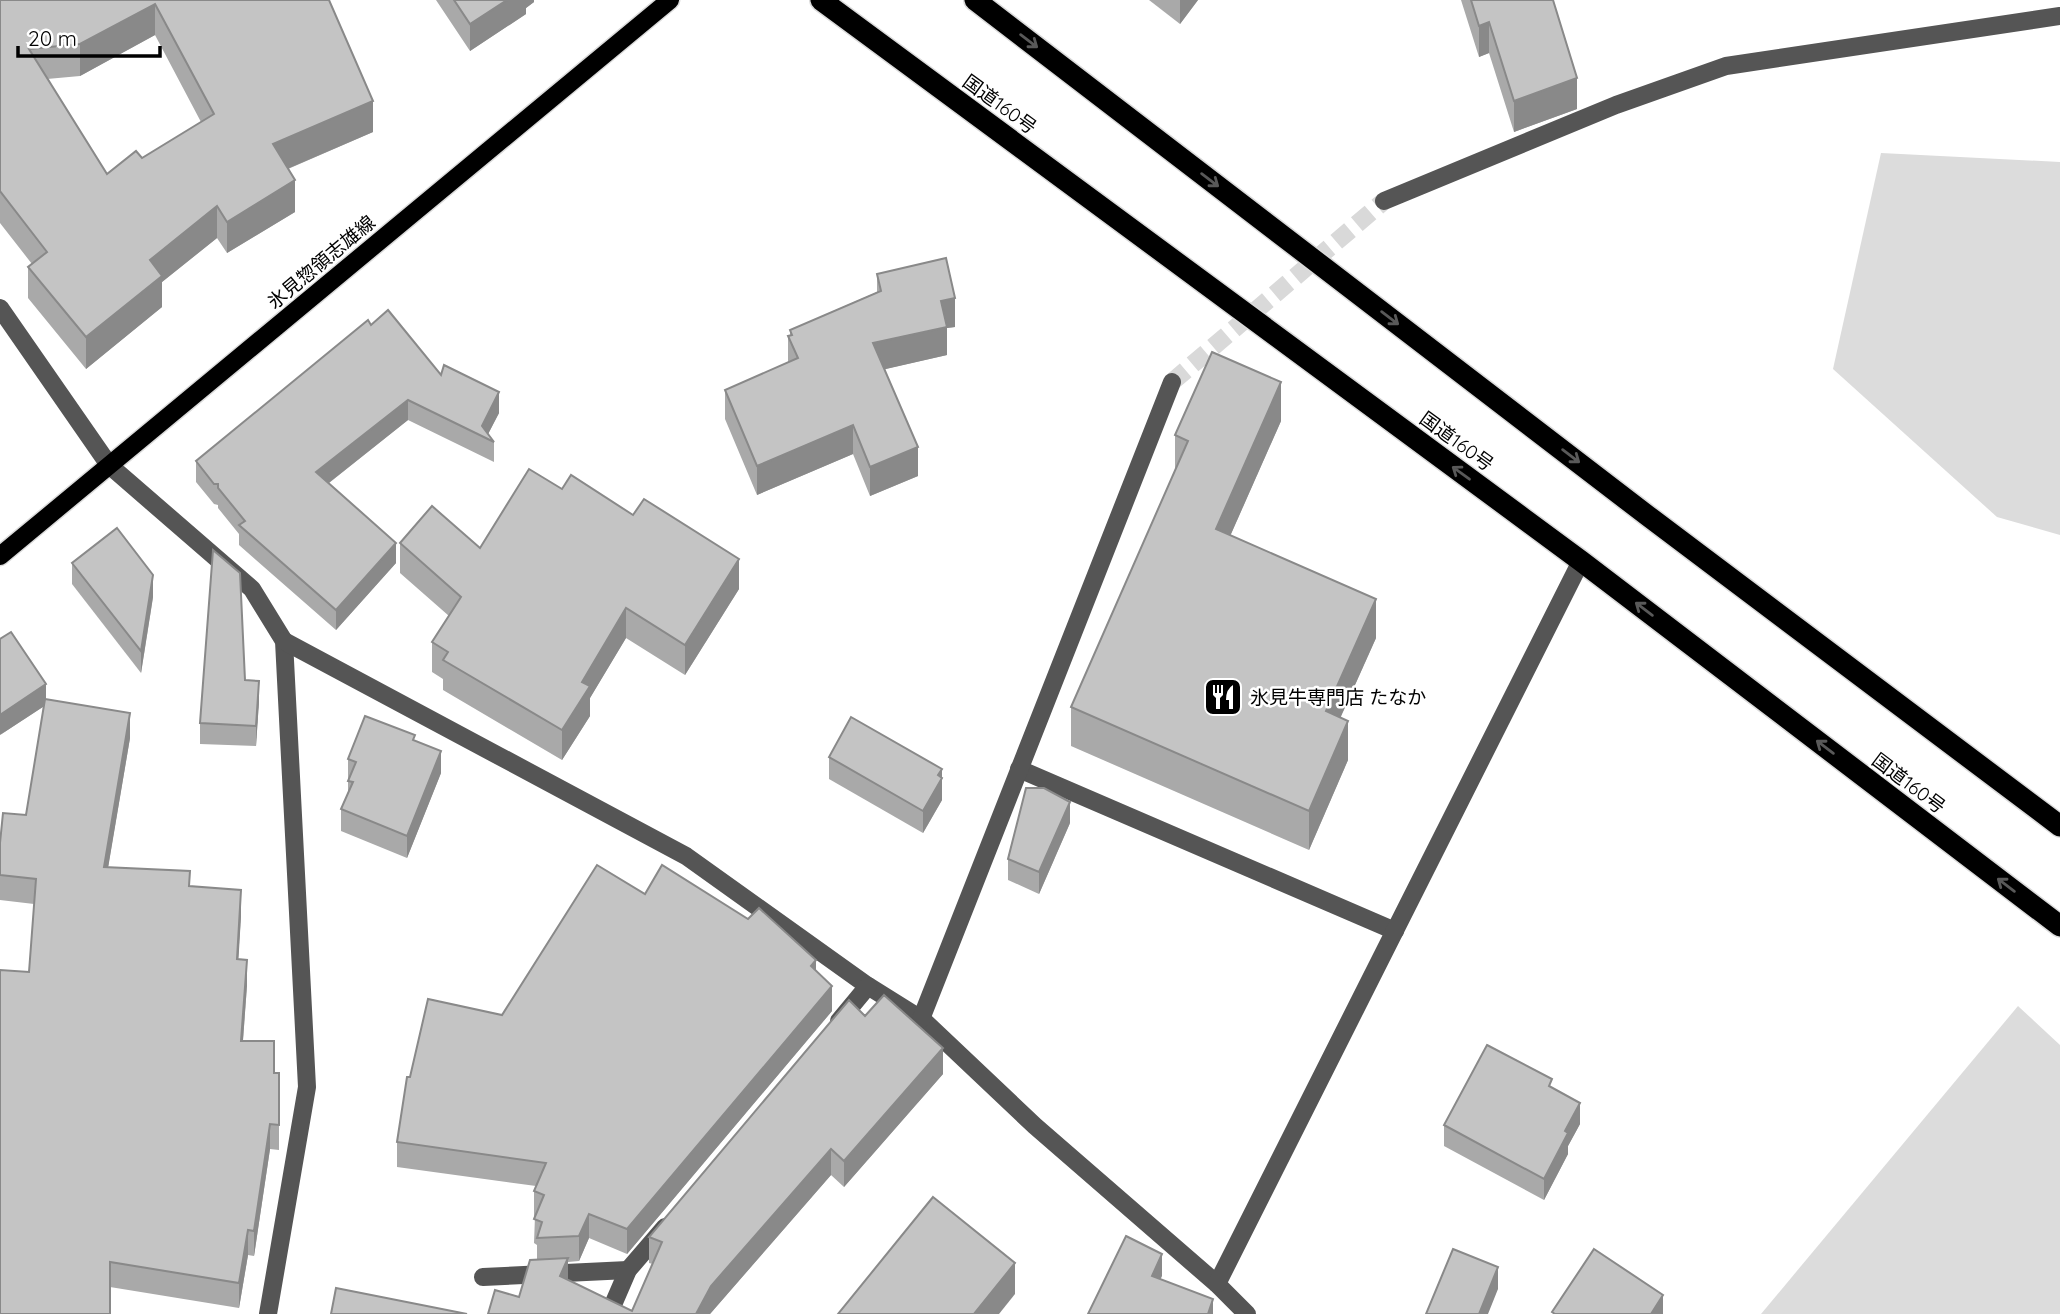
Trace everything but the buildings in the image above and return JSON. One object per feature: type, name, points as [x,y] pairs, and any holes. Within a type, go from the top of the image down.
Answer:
[{"type":"highway","name":"国道160号","points":[[821,0],[1581,561],[2060,926]]},
{"type":"highway","points":[[975,0],[1648,516],[2060,826]]},
{"type":"main road","name":"氷見惣領志雄線","points":[[0,556],[670,0]]},
{"type":"street","points":[[1384,201],[1616,105],[1726,66],[2060,16]]},
{"type":"street","points":[[0,308],[109,465],[252,589],[284,640],[307,1087],[268,1314]]},
{"type":"street","points":[[920,1019],[1172,382]]},
{"type":"street","points":[[1217,1284],[1581,561]]},
{"type":"street","points":[[284,640],[686,856],[868,986],[920,1019],[1035,1126],[1217,1284],[1247,1314]]},
{"type":"street","points":[[1019,769],[1395,931]]},
{"type":"street","points":[[823,1039],[868,986]]},
{"type":"street","points":[[609,1314],[628,1270],[672,1218]]},
{"type":"street","points":[[483,1278],[628,1270]]},
{"type":"shaded area","points":[[1881,153],[2060,162],[2060,535],[1997,517],[1833,369]]},
{"type":"shaded area","points":[[2018,1006],[2060,1045],[2060,1314],[1761,1314]]},
{"type":"tunnel","points":[[1172,382],[1384,201]]},
{"type":"place","name":"氷見牛専門店 たなか","points":[[1223,697]]}]
